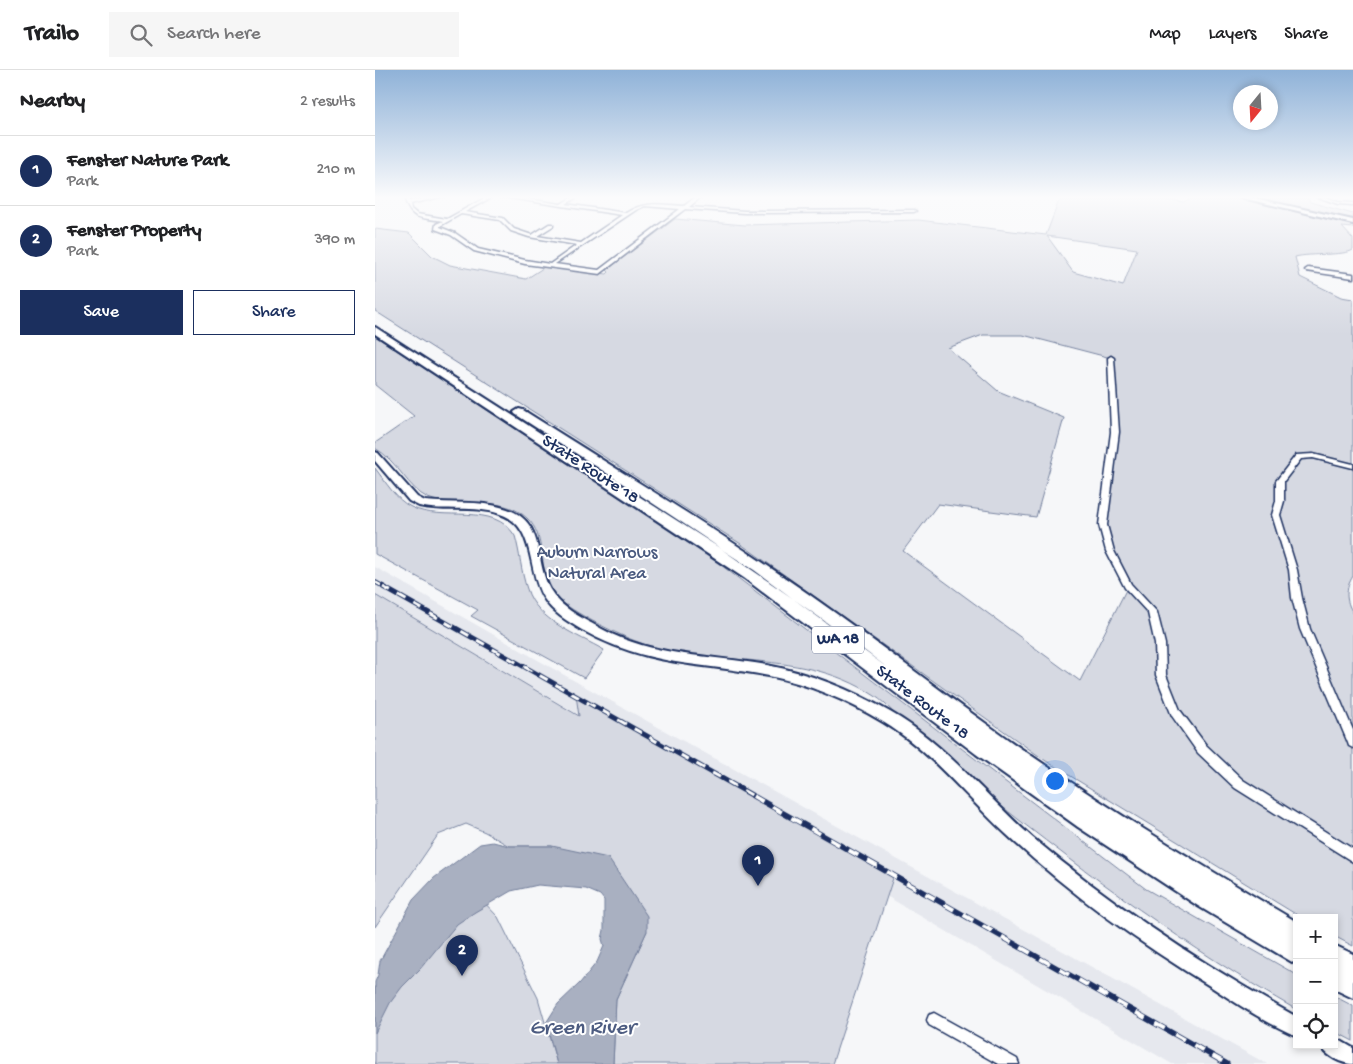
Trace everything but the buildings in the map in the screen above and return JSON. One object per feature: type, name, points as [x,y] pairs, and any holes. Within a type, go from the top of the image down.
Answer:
[{"type":"highway","name":"State Route 18","points":[[375,319],[759,566],[809,601],[969,721],[1053,780],[1159,850],[1293,932]]},
{"type":"highway","name":"State Route 18","points":[[375,330],[749,574],[982,748],[1085,821],[1205,899],[1293,953]]},
{"type":"highway","points":[[1338,957],[1353,966]]},
{"type":"highway","points":[[1338,978],[1353,987]]},
{"type":"main road","points":[[375,455],[413,499],[423,504],[501,510],[515,517],[526,527],[532,539],[546,595],[555,606],[612,640],[661,656],[790,675],[835,690],[891,719],[915,736],[1030,846],[1063,874],[1137,928],[1221,984],[1293,1025]]},
{"type":"main road","points":[[1337,1049],[1353,1058]]},
{"type":"street","points":[[465,242],[476,250],[525,262],[599,272],[638,242]]},
{"type":"street","points":[[571,242],[581,244]]},
{"type":"street","points":[[551,264],[581,244]]},
{"type":"street","points":[[1308,270],[1353,276]]},
{"type":"street","points":[[1111,358],[1115,432],[1103,525],[1110,551],[1128,586],[1152,612],[1159,644],[1161,675],[1176,713],[1201,749],[1239,784],[1353,856]]},
{"type":"street","points":[[1353,466],[1313,456],[1299,458],[1280,481],[1280,501],[1276,515],[1293,570],[1297,598],[1305,628],[1353,743]]},
{"type":"street","points":[[934,1020],[1012,1064]]},
{"type":"shaded area","points":[[375,567],[573,680],[1267,1064],[1172,1064],[375,595]]},
{"type":"green space","points":[[375,242],[418,242],[432,256],[450,265],[526,279],[546,266],[607,274],[609,272],[607,270],[644,242],[1052,242],[1073,272],[1123,286],[1137,249],[1091,242],[1353,242],[1353,250],[1349,252],[1295,257],[1300,277],[1341,297],[1353,299],[1353,576],[1347,594],[1353,613],[1353,946],[1338,938],[1338,914],[1295,914],[1046,761],[738,542],[375,311]],"holes":[[[983,335],[1023,335],[1111,358],[1115,432],[1103,525],[1128,586],[1080,681],[903,551],[938,504],[1036,517],[1064,418],[998,391],[948,348]]]},
{"type":"green space","points":[[375,336],[721,565],[1146,889],[1293,973],[1293,1008],[1217,962],[1101,882],[980,788],[908,727],[875,696],[844,680],[813,670],[781,664],[683,653],[651,646],[602,626],[565,604],[552,592],[548,583],[537,534],[527,518],[516,510],[504,506],[440,502],[428,498],[414,488],[390,460],[375,448],[375,443],[414,416],[375,385]]},
{"type":"green space","name":"Auburn Narrows Natural Area","points":[[375,468],[396,495],[411,507],[438,513],[481,516],[494,519],[506,525],[515,536],[523,576],[532,600],[540,610],[559,626],[604,650],[584,678],[471,616],[478,610],[375,554]]},
{"type":"green space","points":[[375,595],[579,716],[576,695],[894,875],[832,1064],[613,1064],[616,999],[647,931],[552,846],[509,846],[485,832],[466,824],[438,835],[375,927]]},
{"type":"green space","points":[[480,898],[498,917],[538,998],[557,1064],[375,1064],[375,986]]},
{"type":"green space","points":[[1338,998],[1353,1006],[1353,1041],[1338,1033]]},
{"type":"water","name":"Green River","points":[[493,842],[509,846],[552,846],[608,858],[647,916],[647,931],[616,999],[613,1064],[557,1064],[546,1023],[558,1004],[580,983],[597,962],[604,946],[602,939],[604,930],[604,900],[600,895],[586,889],[538,885],[511,891],[457,924],[420,969],[402,987],[390,1003],[375,1033],[375,982],[380,961],[413,900],[434,878],[480,844]]},
{"type":"railway","points":[[375,582],[386,588]]},
{"type":"railway","points":[[383,587],[755,797]]},
{"type":"railway","points":[[753,796],[1227,1064]]},
{"type":"place","name":"Fenster Nature Park","points":[[758,886]]},
{"type":"place","name":"Fenster Property","points":[[462,976]]}]
